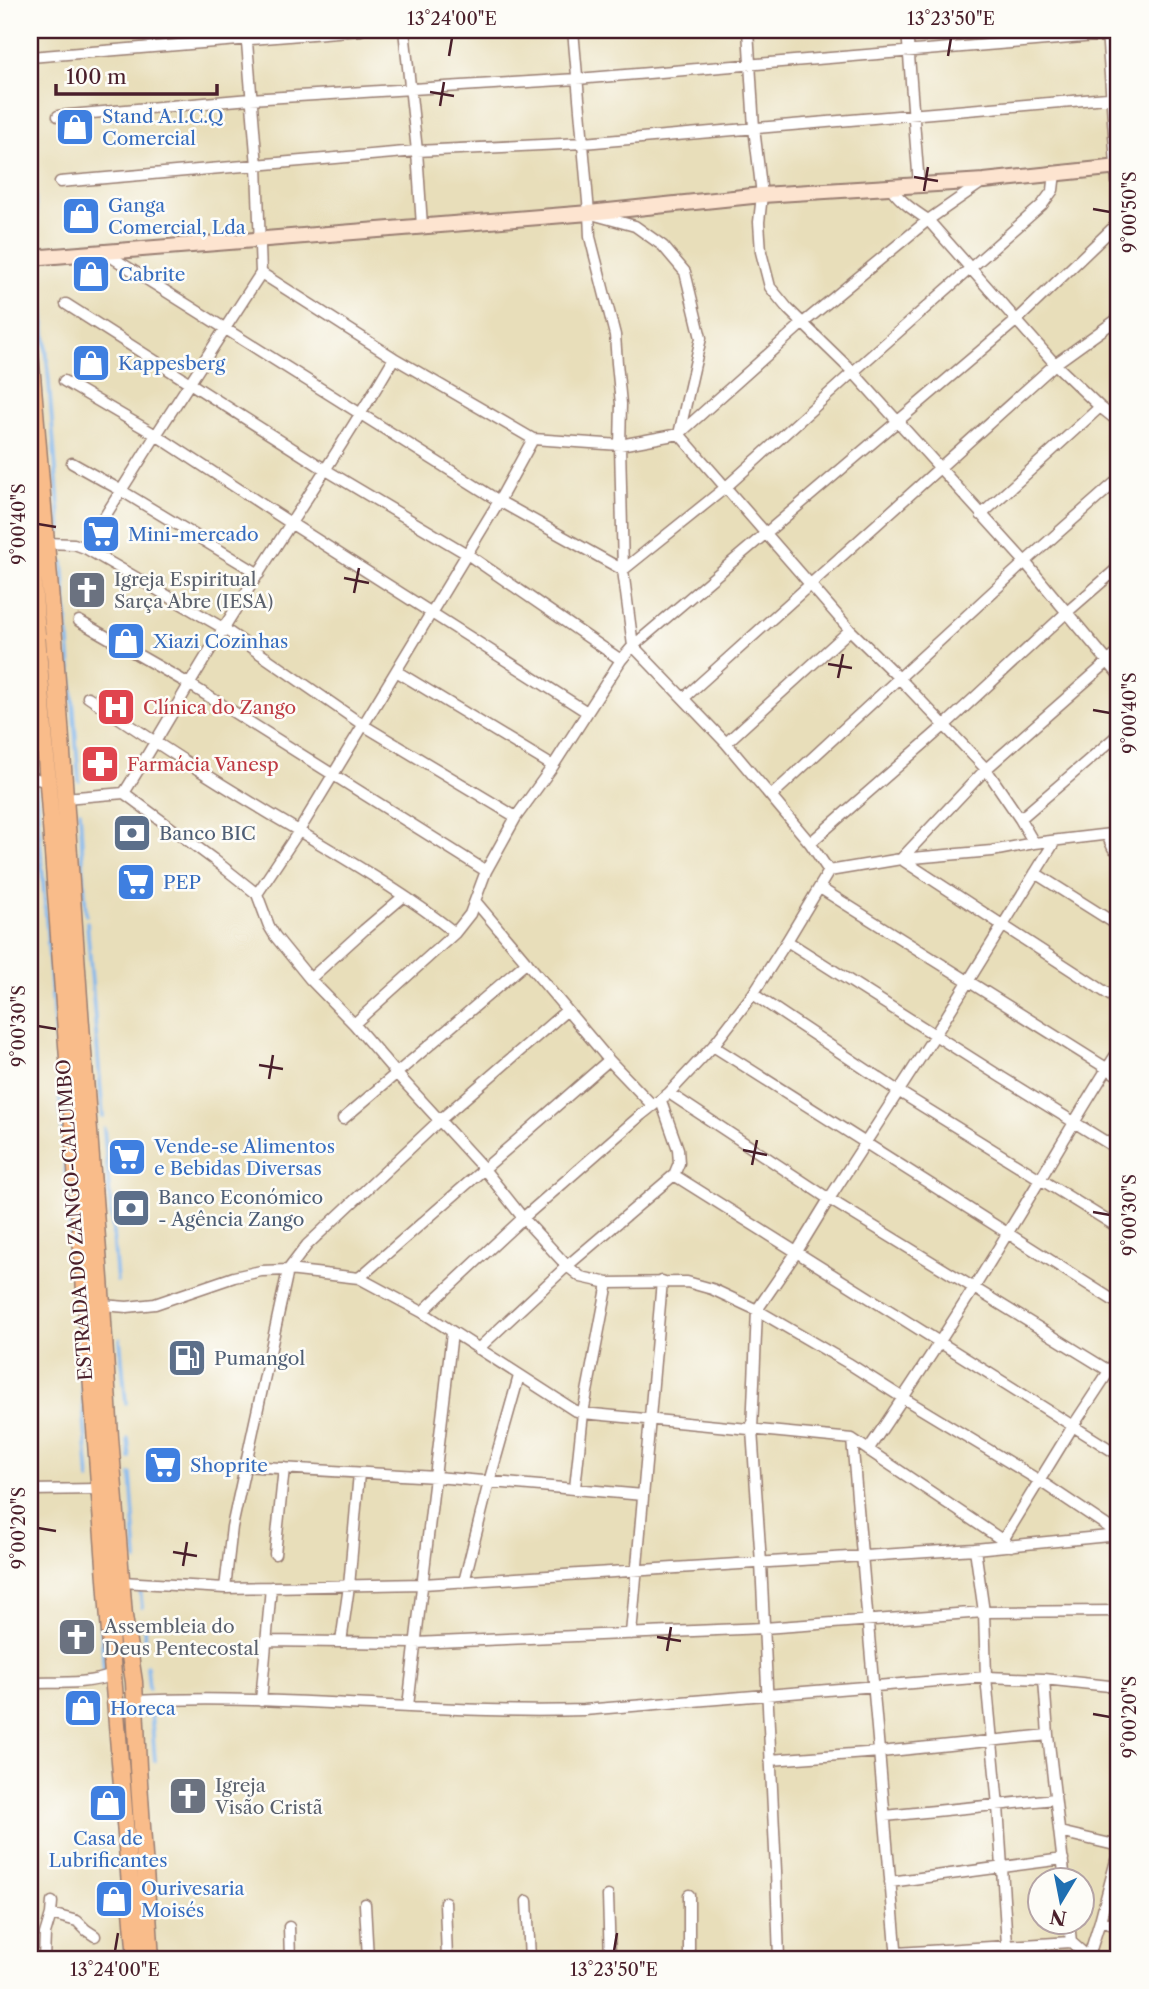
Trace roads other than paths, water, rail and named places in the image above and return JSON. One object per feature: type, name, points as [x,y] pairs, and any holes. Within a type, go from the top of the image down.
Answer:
[{"type":"main road","name":"ESTRADA DO ZANGO-CALUMBO","points":[[30,351],[48,782],[136,1959]]},
{"type":"main road","name":"ESTRADA DO ZANGO-CALUMBO","points":[[37,541],[54,638],[110,1437],[124,1616],[133,1665],[152,1959]]},
{"type":"street","points":[[30,57],[246,34],[361,30]]},
{"type":"street","points":[[404,30],[422,226]]},
{"type":"street","points":[[573,30],[592,247],[615,335],[621,404],[623,570],[633,646],[726,743],[810,843],[829,871]]},
{"type":"street","points":[[748,30],[754,128],[762,195],[759,222],[761,252],[770,287],[788,309],[853,372],[1025,562],[1119,675]]},
{"type":"street","points":[[908,30],[919,186]]},
{"type":"street","points":[[1107,32],[1115,97],[1119,210]]},
{"type":"street","points":[[58,116],[250,99],[577,79],[1107,32],[1119,34]]},
{"type":"street","points":[[85,548],[261,273],[257,166],[246,34]]},
{"type":"street","points":[[60,182],[417,151],[583,143],[1115,97]]},
{"type":"street","points":[[30,258],[589,213],[762,195],[984,181],[1118,167]]},
{"type":"street","points":[[623,570],[725,488],[1042,205],[1053,190],[1055,173]]},
{"type":"street","points":[[261,273],[394,358],[533,439],[620,445],[679,434],[803,323],[928,220],[984,181]]},
{"type":"street","points":[[891,188],[899,199],[928,220],[1055,363],[1119,422]]},
{"type":"street","points":[[589,213],[635,226],[663,246],[685,272],[701,338],[679,434]]},
{"type":"street","points":[[354,1024],[455,933],[470,914],[486,871],[516,817],[633,646],[1017,320],[1119,222]]},
{"type":"street","points":[[103,252],[499,501],[623,570]]},
{"type":"street","points":[[66,304],[326,470],[467,554],[621,660]]},
{"type":"street","points":[[684,698],[1055,363],[1119,318]]},
{"type":"street","points":[[124,793],[223,628],[292,524],[394,358]]},
{"type":"street","points":[[64,381],[156,435],[587,712]]},
{"type":"street","points":[[981,515],[1100,407]]},
{"type":"street","points":[[679,434],[850,631],[986,769],[1034,843]]},
{"type":"street","points":[[257,894],[333,775],[499,501],[533,439]]},
{"type":"street","points":[[72,463],[259,575]]},
{"type":"street","points":[[771,796],[1119,479]]},
{"type":"street","points":[[37,541],[74,544],[85,548],[223,628],[363,725],[516,817]]},
{"type":"street","points":[[810,843],[1119,567]]},
{"type":"street","points":[[79,621],[189,684],[486,871]]},
{"type":"street","points":[[726,743],[850,631]]},
{"type":"street","points":[[901,859],[986,769],[1119,652]]},
{"type":"street","points":[[396,671],[553,766]]},
{"type":"street","points":[[88,697],[156,743],[339,854],[428,912],[455,933]]},
{"type":"street","points":[[1020,819],[1119,734]]},
{"type":"street","points":[[30,777],[48,782]]},
{"type":"street","points":[[65,798],[124,793],[257,894],[275,936],[310,979],[484,1169],[523,1218],[567,1266],[581,1277],[608,1283],[687,1282],[712,1289],[757,1310],[1040,1481],[1119,1534]]},
{"type":"street","points":[[829,871],[901,859],[992,851],[1034,843],[1119,834]]},
{"type":"street","points":[[1107,835],[1113,848],[1119,852]]},
{"type":"street","points":[[779,1959],[761,1563],[752,1430],[757,1310],[935,1035],[1055,841]]},
{"type":"street","points":[[901,859],[1119,1001]]},
{"type":"street","points":[[422,1312],[523,1218],[670,1093],[713,1046],[752,994],[788,941],[829,871]]},
{"type":"street","points":[[1035,873],[1119,926]]},
{"type":"street","points":[[820,888],[1119,1076]]},
{"type":"street","points":[[310,979],[404,897]]},
{"type":"street","points":[[475,901],[609,1060],[657,1104],[678,1149],[679,1163],[674,1175],[567,1266],[478,1349]]},
{"type":"street","points":[[788,941],[1119,1150]]},
{"type":"street","points":[[343,1119],[527,962]]},
{"type":"street","points":[[752,994],[898,1091],[1119,1228]]},
{"type":"street","points":[[225,1588],[232,1527],[244,1466],[288,1270],[307,1245],[440,1120],[567,1010]]},
{"type":"street","points":[[713,1046],[1119,1304]]},
{"type":"street","points":[[868,1450],[1007,1234],[1119,1050]]},
{"type":"street","points":[[359,1279],[609,1060]]},
{"type":"street","points":[[670,1093],[829,1199],[1119,1377]]},
{"type":"street","points":[[674,1175],[1119,1455]]},
{"type":"street","points":[[102,1305],[127,1307],[155,1304],[261,1270],[288,1270],[359,1279],[422,1312],[569,1408],[583,1413],[852,1439],[1007,1543]]},
{"type":"street","points":[[631,1634],[662,1281]]},
{"type":"street","points":[[575,1488],[583,1413],[608,1283]]},
{"type":"street","points":[[408,1706],[452,1333]]},
{"type":"street","points":[[1007,1543],[1040,1481],[1119,1356]]},
{"type":"street","points":[[464,1582],[519,1376]]},
{"type":"street","points":[[852,1439],[897,1956],[1007,1945],[1071,1942]]},
{"type":"street","points":[[244,1466],[643,1495]]},
{"type":"street","points":[[275,1554],[284,1468]]},
{"type":"street","points":[[341,1642],[359,1473]]},
{"type":"street","points":[[30,1490],[99,1489]]},
{"type":"street","points":[[122,1582],[225,1588],[423,1584],[975,1549],[1007,1543],[1119,1534]]},
{"type":"street","points":[[975,1549],[984,1612],[986,1677],[1007,1945]]},
{"type":"street","points":[[261,1701],[271,1587]]},
{"type":"street","points":[[267,1641],[415,1643],[764,1628],[984,1612],[1119,1611]]},
{"type":"street","points":[[30,1683],[79,1682],[113,1675]]},
{"type":"street","points":[[135,1701],[261,1701],[533,1712],[986,1677],[1044,1679],[1119,1687]]},
{"type":"street","points":[[1044,1679],[1064,1867]]},
{"type":"street","points":[[770,1760],[1048,1735]]},
{"type":"street","points":[[885,1815],[1055,1800]]},
{"type":"street","points":[[1060,1832],[1119,1847],[1090,1959],[1071,1942],[1070,1937]]},
{"type":"street","points":[[890,1882],[1063,1859]]},
{"type":"street","points":[[689,1895],[689,1959]]},
{"type":"street","points":[[608,1896],[610,1959]]},
{"type":"street","points":[[527,1901],[530,1959]]},
{"type":"street","points":[[44,1959],[45,1934],[52,1902]]},
{"type":"street","points":[[445,1902],[447,1959]]},
{"type":"street","points":[[365,1904],[368,1959]]},
{"type":"street","points":[[51,1914],[78,1921],[95,1936]]},
{"type":"street","points":[[1100,1921],[1119,1927]]},
{"type":"street","points":[[289,1927],[290,1959]]},
{"type":"waterway","points":[[30,130],[38,243]]},
{"type":"waterway","points":[[40,272],[61,532]]},
{"type":"waterway","points":[[63,562],[79,781]]},
{"type":"waterway","points":[[30,697],[35,767]]},
{"type":"waterway","points":[[36,788],[89,1480]]},
{"type":"waterway","points":[[80,811],[86,915]]},
{"type":"waterway","points":[[87,922],[103,1117]]},
{"type":"waterway","points":[[104,1129],[117,1281]]},
{"type":"waterway","points":[[120,1339],[126,1403]]},
{"type":"waterway","points":[[128,1439],[130,1458]]},
{"type":"waterway","points":[[131,1474],[137,1561]]},
{"type":"waterway","points":[[140,1588],[142,1607]]},
{"type":"waterway","points":[[100,1610],[104,1673]]},
{"type":"waterway","points":[[144,1624],[145,1646]]},
{"type":"waterway","points":[[147,1666],[149,1689]]},
{"type":"waterway","points":[[151,1711],[155,1761]]},
{"type":"waterway","points":[[121,1870],[127,1959]]},
{"type":"place","name":"Stand A.I.C.Q Comercial","points":[[75,127]]},
{"type":"place","name":"Ganga Comercial, Lda","points":[[81,216]]},
{"type":"place","name":"Cabrite","points":[[91,274]]},
{"type":"place","name":"Kappesberg","points":[[91,363]]},
{"type":"place","name":"Mini-mercado","points":[[101,534]]},
{"type":"place","name":"Igreja Espiritual Sarça Abre (IESA)","points":[[87,590]]},
{"type":"place","name":"Xiazi Cozinhas","points":[[126,641]]},
{"type":"place","name":"Clínica do Zango","points":[[116,707]]},
{"type":"place","name":"Farmácia Vanesp","points":[[100,764]]},
{"type":"place","name":"Banco BIC","points":[[132,833]]},
{"type":"place","name":"PEP","points":[[136,882]]},
{"type":"place","name":"Vende-se Alimentos e Bebidas Diversas","points":[[127,1157]]},
{"type":"place","name":"Banco Económico - Agência Zango","points":[[131,1208]]},
{"type":"place","name":"Pumangol","points":[[187,1358]]},
{"type":"place","name":"Shoprite","points":[[163,1465]]},
{"type":"place","name":"Assembleia do Deus Pentecostal","points":[[77,1637]]},
{"type":"place","name":"Horeca","points":[[83,1708]]},
{"type":"place","name":"Igreja Visão Cristã","points":[[188,1796]]},
{"type":"place","name":"Casa de Lubrificantes","points":[[108,1803]]},
{"type":"place","name":"Ourivesaria Moisés","points":[[114,1899]]}]
